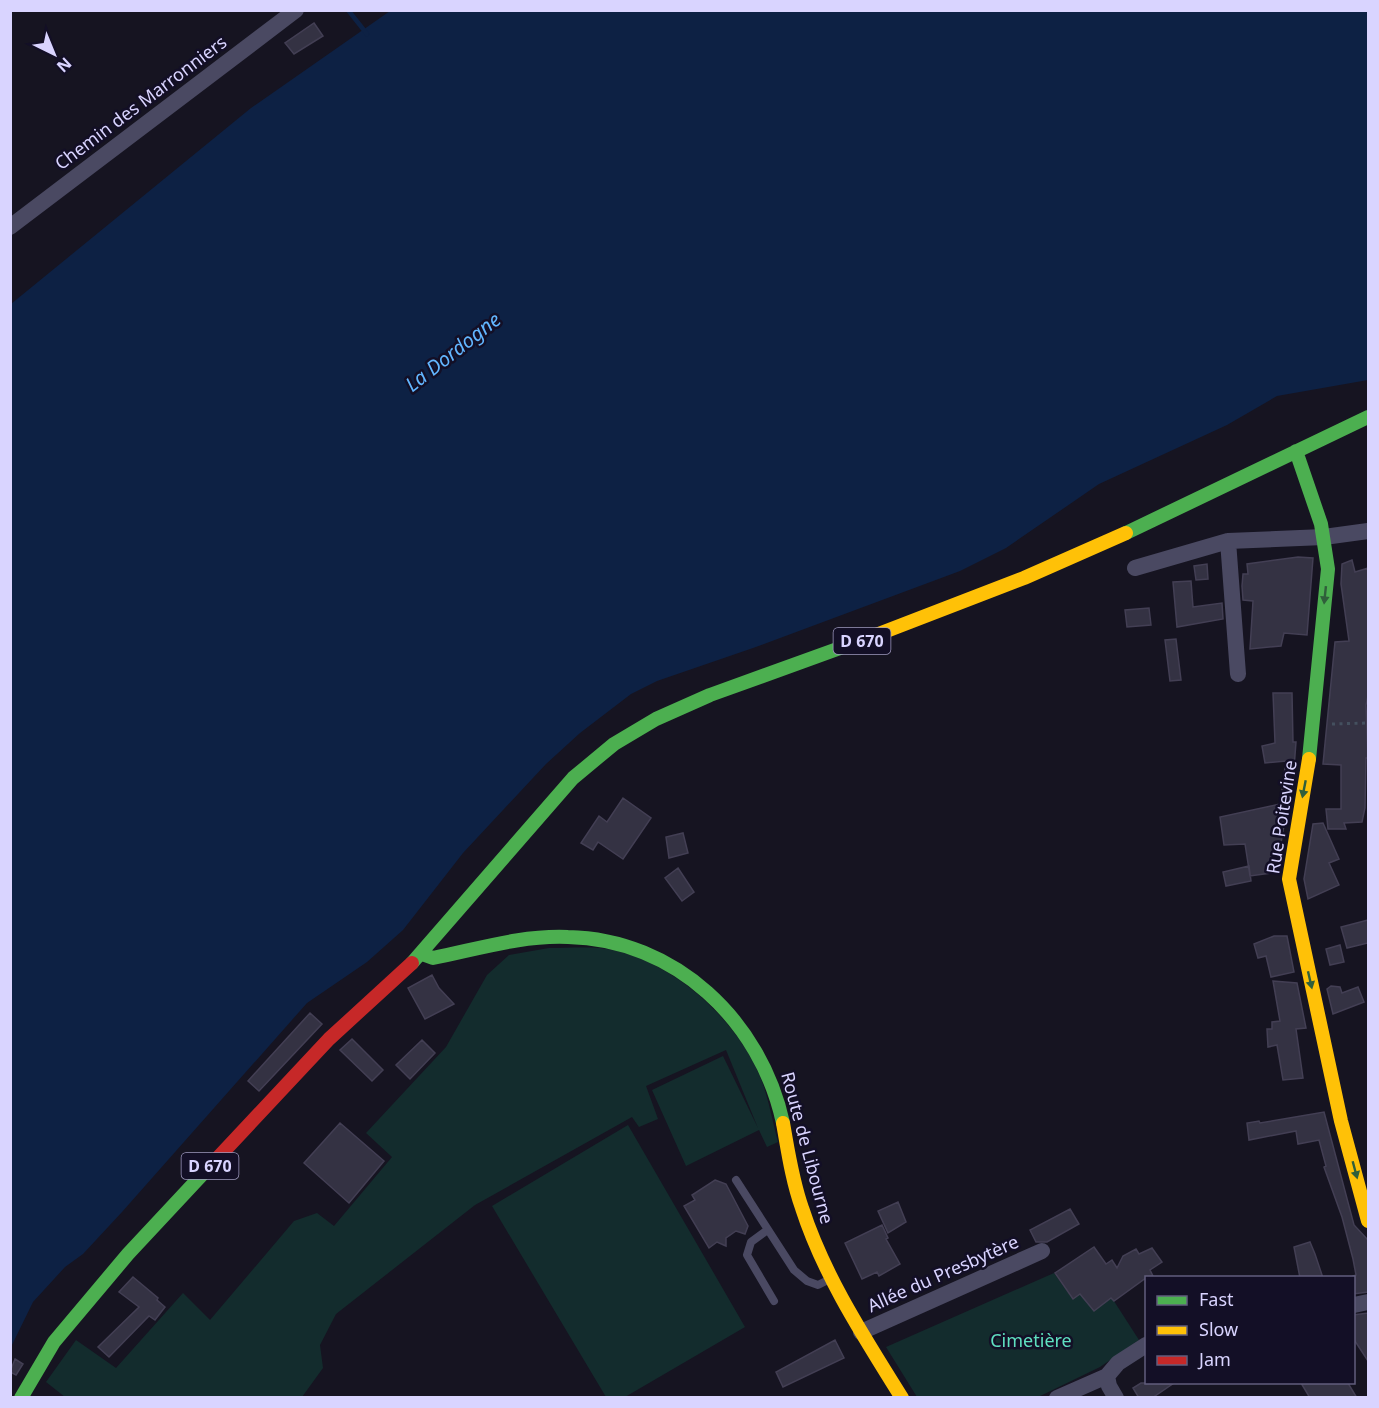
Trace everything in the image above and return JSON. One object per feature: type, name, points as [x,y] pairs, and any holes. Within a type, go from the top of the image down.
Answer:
[{"type":"main road","name":"D 670","points":[[21,1398],[54,1342],[128,1254],[329,1039],[422,954],[573,778],[614,744],[656,719],[710,695],[867,639],[1024,578],[1124,534],[1368,417]]},
{"type":"main road","name":"Rue Poitevine","points":[[1296,451],[1313,497],[1324,537],[1328,569],[1308,770],[1289,879],[1341,1121],[1368,1221]]},
{"type":"main road","name":"Route de Libourne","points":[[422,954],[433,958],[527,939],[584,937],[635,948],[669,965],[701,986],[728,1013],[748,1038],[766,1069],[801,1207],[831,1279],[902,1398]]},
{"type":"street","name":"Chemin des Marronniers","points":[[10,227],[296,10]]},
{"type":"street","points":[[1135,568],[1228,541],[1324,537],[1368,531]]},
{"type":"street","points":[[1228,541],[1238,674]]},
{"type":"street","name":"Allée du Presbytère","points":[[861,1332],[1042,1251]]},
{"type":"street","points":[[1057,1398],[1107,1376],[1118,1363],[1145,1346]]},
{"type":"street","points":[[1107,1376],[1109,1386],[1116,1398]]},
{"type":"lane","points":[[736,1180],[766,1231],[794,1270],[807,1281],[818,1285],[831,1279]]},
{"type":"lane","points":[[766,1231],[751,1242],[747,1255],[774,1301]]},
{"type":"path","points":[[1312,725],[1368,723]]},
{"type":"green space","points":[[549,948],[600,948],[626,953],[651,963],[676,977],[698,995],[737,1036],[752,1060],[763,1084],[778,1142],[767,1147],[759,1130],[686,1166],[652,1090],[723,1056],[758,1128],[726,1050],[646,1086],[658,1119],[639,1127],[632,1117],[475,1205],[336,1314],[320,1345],[323,1368],[302,1397],[65,1397],[46,1382],[76,1340],[116,1368],[183,1293],[210,1320],[294,1221],[317,1213],[334,1226],[392,1157],[366,1133],[446,1047],[487,975],[509,955]]},
{"type":"green space","points":[[628,1125],[745,1327],[625,1397],[606,1397],[492,1206]]},
{"type":"green space","name":"Cimetière","points":[[1054,1273],[1072,1298],[1082,1292],[1095,1308],[1112,1298],[1139,1340],[1100,1367],[1036,1398],[917,1397],[886,1347]]},
{"type":"water","name":"La Dordogne","points":[[390,11],[1368,11],[1368,380],[1277,396],[1227,425],[1099,484],[1006,548],[960,571],[657,681],[631,694],[580,733],[546,764],[463,853],[403,930],[367,962],[307,1003],[122,1212],[83,1254],[65,1267],[33,1302],[11,1347],[11,304],[251,108]]},
{"type":"building","points":[[314,23],[323,36],[294,54],[285,43]]},
{"type":"building","points":[[1298,557],[1313,558],[1307,635],[1284,633],[1281,646],[1250,649],[1253,601],[1243,600],[1242,586],[1243,574],[1248,574],[1247,564]]},
{"type":"building","points":[[1352,560],[1355,572],[1368,568],[1368,696],[1366,705],[1368,758],[1366,758],[1365,808],[1362,822],[1344,823],[1346,829],[1328,829],[1326,809],[1341,809],[1341,765],[1323,764],[1335,642],[1349,641],[1341,584],[1342,564]]},
{"type":"building","points":[[1207,564],[1208,579],[1196,580],[1194,566]]},
{"type":"building","points":[[1191,581],[1193,607],[1222,603],[1223,619],[1177,627],[1173,582]]},
{"type":"building","points":[[1149,608],[1151,625],[1127,627],[1125,610]]},
{"type":"building","points":[[1176,639],[1181,680],[1170,681],[1165,640]]},
{"type":"building","points":[[1273,693],[1292,693],[1293,742],[1296,742],[1294,768],[1277,866],[1271,866],[1271,873],[1250,876],[1245,844],[1224,845],[1220,817],[1280,804],[1286,761],[1265,763],[1262,746],[1275,743]]},
{"type":"building","points":[[623,798],[651,818],[623,859],[598,842],[593,850],[581,843],[599,816],[607,822]]},
{"type":"building","points":[[1323,823],[1339,859],[1329,863],[1339,885],[1308,899],[1304,879],[1313,824]]},
{"type":"building","points":[[683,833],[688,853],[669,858],[666,837]]},
{"type":"building","points":[[1249,866],[1251,881],[1226,886],[1223,872]]},
{"type":"building","points":[[678,868],[694,892],[682,901],[665,878]]},
{"type":"building","points":[[1368,920],[1368,943],[1347,948],[1341,927]]},
{"type":"building","points":[[1274,936],[1287,936],[1294,972],[1271,977],[1266,956],[1258,958],[1254,944]]},
{"type":"building","points":[[1340,945],[1344,962],[1330,965],[1326,949]]},
{"type":"building","points":[[432,975],[439,988],[454,1004],[425,1019],[408,988]]},
{"type":"building","points":[[1273,981],[1297,983],[1306,1028],[1296,1029],[1303,1078],[1283,1080],[1277,1045],[1268,1047],[1267,1029],[1272,1029],[1272,1022],[1280,1021]]},
{"type":"building","points":[[1331,986],[1340,987],[1342,993],[1358,987],[1364,1002],[1333,1014],[1327,989]]},
{"type":"building","points":[[310,1013],[322,1024],[259,1091],[248,1081]]},
{"type":"building","points":[[352,1039],[383,1070],[372,1081],[340,1050]]},
{"type":"building","points":[[422,1040],[435,1053],[410,1079],[396,1065]]},
{"type":"building","points":[[1324,1112],[1354,1225],[1368,1240],[1368,1292],[1355,1294],[1355,1276],[1353,1276],[1356,1275],[1353,1259],[1342,1217],[1324,1167],[1326,1166],[1319,1140],[1298,1144],[1296,1131],[1249,1140],[1247,1123],[1259,1121],[1260,1123]]},
{"type":"building","points":[[340,1123],[384,1161],[349,1203],[304,1163]]},
{"type":"building","points":[[715,1180],[726,1184],[748,1226],[745,1234],[736,1231],[726,1238],[726,1246],[717,1242],[709,1248],[684,1206],[695,1200],[692,1195]]},
{"type":"building","points":[[898,1202],[906,1222],[888,1233],[878,1211]]},
{"type":"building","points":[[1070,1209],[1079,1224],[1047,1242],[1036,1242],[1030,1230]]},
{"type":"building","points":[[882,1225],[888,1238],[886,1239],[900,1264],[879,1276],[877,1272],[862,1279],[845,1243]]},
{"type":"building","points":[[1310,1242],[1322,1276],[1300,1276],[1294,1247]]},
{"type":"building","points":[[1094,1247],[1106,1264],[1112,1260],[1117,1268],[1123,1256],[1136,1249],[1139,1254],[1152,1248],[1162,1262],[1150,1270],[1153,1276],[1145,1276],[1145,1279],[1114,1301],[1111,1298],[1094,1311],[1080,1294],[1073,1299],[1055,1273]]},
{"type":"building","points":[[133,1277],[165,1307],[155,1320],[149,1316],[109,1357],[98,1347],[139,1307],[119,1292]]},
{"type":"building","points":[[1368,1313],[1368,1361],[1355,1341],[1355,1315]]},
{"type":"building","points":[[835,1340],[844,1358],[783,1387],[776,1372]]},
{"type":"building","points":[[15,1359],[23,1364],[16,1375],[10,1372]]},
{"type":"building","points":[[1141,1383],[1173,1384],[1152,1398],[1139,1398],[1133,1388]]},
{"type":"building","points":[[1302,1384],[1349,1384],[1357,1398],[1310,1398]]},
{"type":"waterway","points":[[348,10],[367,34]]},
{"type":"traffic: fast","points":[[1126,533],[1368,417]]},
{"type":"traffic: fast","points":[[1296,451],[1321,524],[1328,569],[1309,759]]},
{"type":"traffic: fast","points":[[412,963],[573,778],[614,744],[656,719],[710,695],[876,635]]},
{"type":"traffic: fast","points":[[422,954],[433,958],[500,943],[551,937],[607,941],[644,953],[677,970],[707,992],[734,1020],[755,1051],[772,1086],[783,1123]]},
{"type":"traffic: fast","points":[[21,1398],[54,1342],[128,1254],[212,1164]]},
{"type":"traffic: slow","points":[[876,635],[1024,578],[1126,533]]},
{"type":"traffic: slow","points":[[1309,759],[1289,879],[1341,1121],[1368,1221]]},
{"type":"traffic: slow","points":[[783,1123],[799,1197],[811,1233],[846,1306],[902,1398]]},
{"type":"traffic: jam","points":[[212,1164],[329,1039],[412,963]]}]
